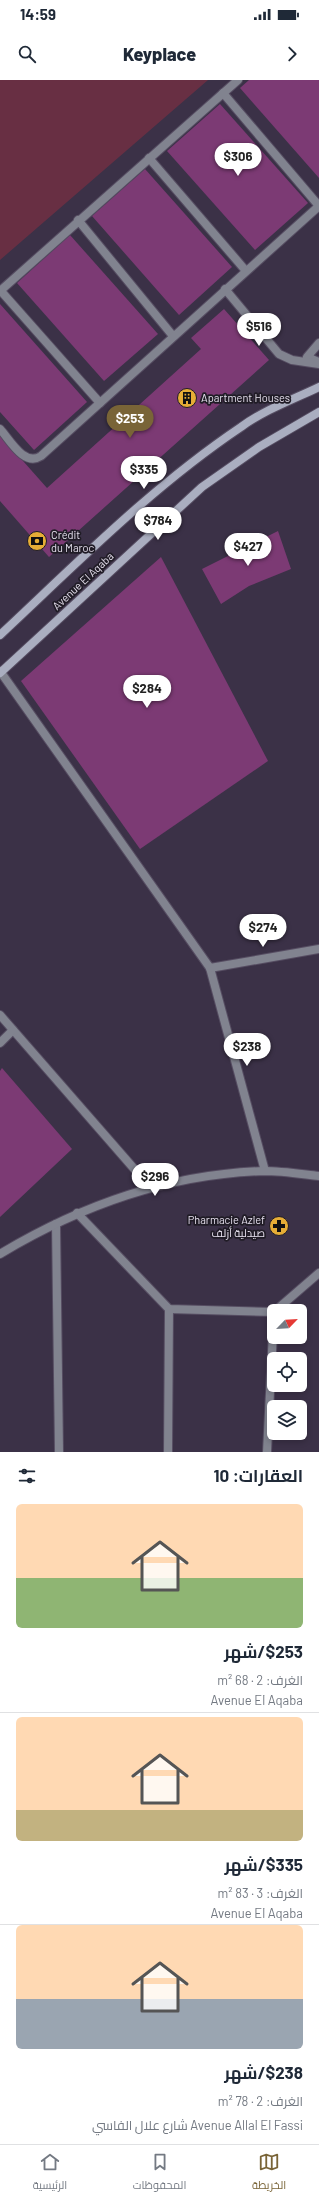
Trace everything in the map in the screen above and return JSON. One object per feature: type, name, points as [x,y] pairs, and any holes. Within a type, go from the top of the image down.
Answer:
[{"type":"main road","name":"Avenue El Aqaba","points":[[0,635],[94,547],[184,468],[242,426],[319,387]]},
{"type":"main road","name":"Avenue El Aqaba","points":[[0,672],[202,487],[259,447],[319,412]]},
{"type":"street","points":[[100,403],[0,291],[78,220],[238,80]]},
{"type":"street","points":[[0,429],[22,455],[29,459],[36,459],[319,206],[223,93]]},
{"type":"street","points":[[149,158],[246,271]]},
{"type":"street","points":[[78,220],[173,336]]},
{"type":"street","points":[[225,289],[279,354],[292,360],[319,363]]},
{"type":"street","points":[[319,343],[307,357],[319,363]]},
{"type":"street","points":[[0,672],[210,968],[265,1171]]},
{"type":"street","points":[[210,968],[319,949]]},
{"type":"street","points":[[0,1015],[150,1187]]},
{"type":"street","points":[[0,1043],[13,1030]]},
{"type":"street","points":[[0,1254],[77,1213],[150,1187],[213,1176],[265,1171],[319,1176]]},
{"type":"street","points":[[77,1213],[168,1309],[168,1452]]},
{"type":"street","points":[[56,1224],[58,1452]]},
{"type":"street","points":[[283,1304],[319,1273]]},
{"type":"street","points":[[168,1309],[267,1312]]},
{"type":"street","points":[[267,1452],[272,1344]]},
{"type":"shaded area","points":[[0,80],[208,80],[0,260]]},
{"type":"building","points":[[249,80],[319,80],[319,178],[240,88]]},
{"type":"building","points":[[220,104],[308,203],[255,250],[167,151]]},
{"type":"building","points":[[145,169],[232,267],[179,315],[92,216]]},
{"type":"building","points":[[70,235],[158,334],[104,381],[17,283]]},
{"type":"building","points":[[0,304],[87,402],[34,450],[0,412]]},
{"type":"building","name":"Apartment Houses","points":[[224,309],[269,360],[49,557],[0,501],[0,435],[47,488],[201,349],[191,338]]},
{"type":"building","points":[[278,531],[291,569],[249,586],[221,604],[202,569]]},
{"type":"building","points":[[161,557],[268,761],[140,849],[21,681]]},
{"type":"building","points":[[2,1068],[72,1149],[0,1217],[0,1071]]},
{"type":"place","name":"Apartment Houses","points":[[187,398]]},
{"type":"place","name":"Crédit du Maroc","points":[[37,541]]},
{"type":"place","name":"Pharmacie Azlef صيدلية أزلف","points":[[279,1226]]}]
